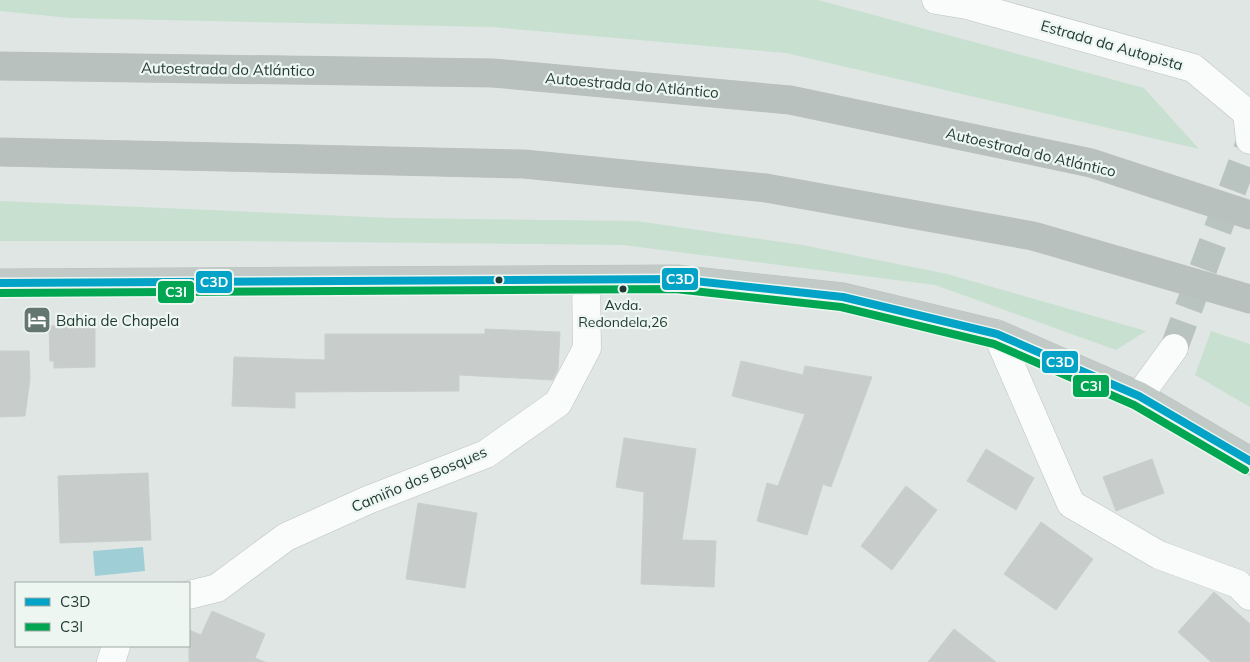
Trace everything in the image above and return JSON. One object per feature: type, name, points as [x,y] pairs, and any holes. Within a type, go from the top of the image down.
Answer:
[{"type":"highway","name":"Autoestrada do Atlántico","points":[[0,66],[493,73],[790,100],[1091,163],[1250,215]]},
{"type":"highway","points":[[0,152],[524,164],[766,188],[1033,236],[1250,299]]},
{"type":"highway","points":[[0,283],[676,279],[843,298],[997,334],[1139,396],[1250,460]]},
{"type":"street","name":"Estrada da Autopista","points":[[936,0],[967,2],[1193,68],[1247,113],[1250,140]]},
{"type":"street","name":"Camiño dos Bosques","points":[[190,595],[217,588],[286,537],[368,500],[486,454],[558,403],[587,348],[586,280]]},
{"type":"street","points":[[997,334],[1072,504],[1160,555],[1238,584],[1250,596]]},
{"type":"street","points":[[1139,396],[1174,348]]},
{"type":"street","points":[[111,662],[116,647]]},
{"type":"green space","points":[[0,0],[818,0],[1144,88],[1199,149],[786,53],[492,27],[70,18],[0,11]]},
{"type":"green space","points":[[0,201],[392,218],[636,221],[802,245],[947,274],[1146,331],[1116,350],[935,285],[623,245],[0,241]]},
{"type":"green space","points":[[1211,331],[1250,344],[1250,407],[1195,375]]},
{"type":"water","points":[[143,547],[145,571],[95,576],[93,551]]},
{"type":"building","points":[[95,324],[95,367],[54,368],[54,361],[50,361],[49,326]]},
{"type":"building","points":[[485,329],[560,332],[558,369],[553,380],[459,375],[459,391],[295,392],[295,408],[232,406],[234,357],[325,360],[325,334],[485,334]]},
{"type":"building","points":[[0,351],[29,351],[30,379],[25,416],[0,417]]},
{"type":"building","points":[[741,361],[803,375],[805,366],[872,377],[831,487],[823,484],[807,535],[757,521],[767,483],[778,486],[805,414],[732,396]]},
{"type":"building","points":[[624,438],[696,449],[682,540],[716,541],[714,587],[641,584],[644,492],[616,487]]},
{"type":"building","points":[[986,449],[1034,478],[1016,510],[967,481]]},
{"type":"building","points":[[1152,459],[1164,493],[1116,511],[1103,477]]},
{"type":"building","points":[[148,473],[151,540],[60,543],[58,476]]},
{"type":"building","points":[[906,486],[937,510],[892,570],[861,546]]},
{"type":"building","points":[[418,503],[477,513],[465,588],[406,579]]},
{"type":"building","points":[[1041,522],[1093,559],[1056,610],[1004,574]]},
{"type":"building","points":[[1214,592],[1250,624],[1250,662],[1211,662],[1178,632]]},
{"type":"building","points":[[212,611],[265,634],[255,658],[265,662],[189,662],[190,630],[201,635]]},
{"type":"building","points":[[954,629],[996,662],[928,662]]},
{"type":"tunnel","points":[[1174,348],[1250,142]]},
{"type":"transit line","name":"C3D","points":[[0,283],[676,279],[843,297],[997,334],[1139,396],[1250,461]]},
{"type":"transit line","name":"C3I","points":[[0,293],[675,289],[841,307],[994,344],[1134,405],[1245,470]]},
{"type":"place","name":"Avda. Redondela,26","points":[[623,289]]},
{"type":"place","name":"Bahia de Chapela","points":[[37,320]]}]
